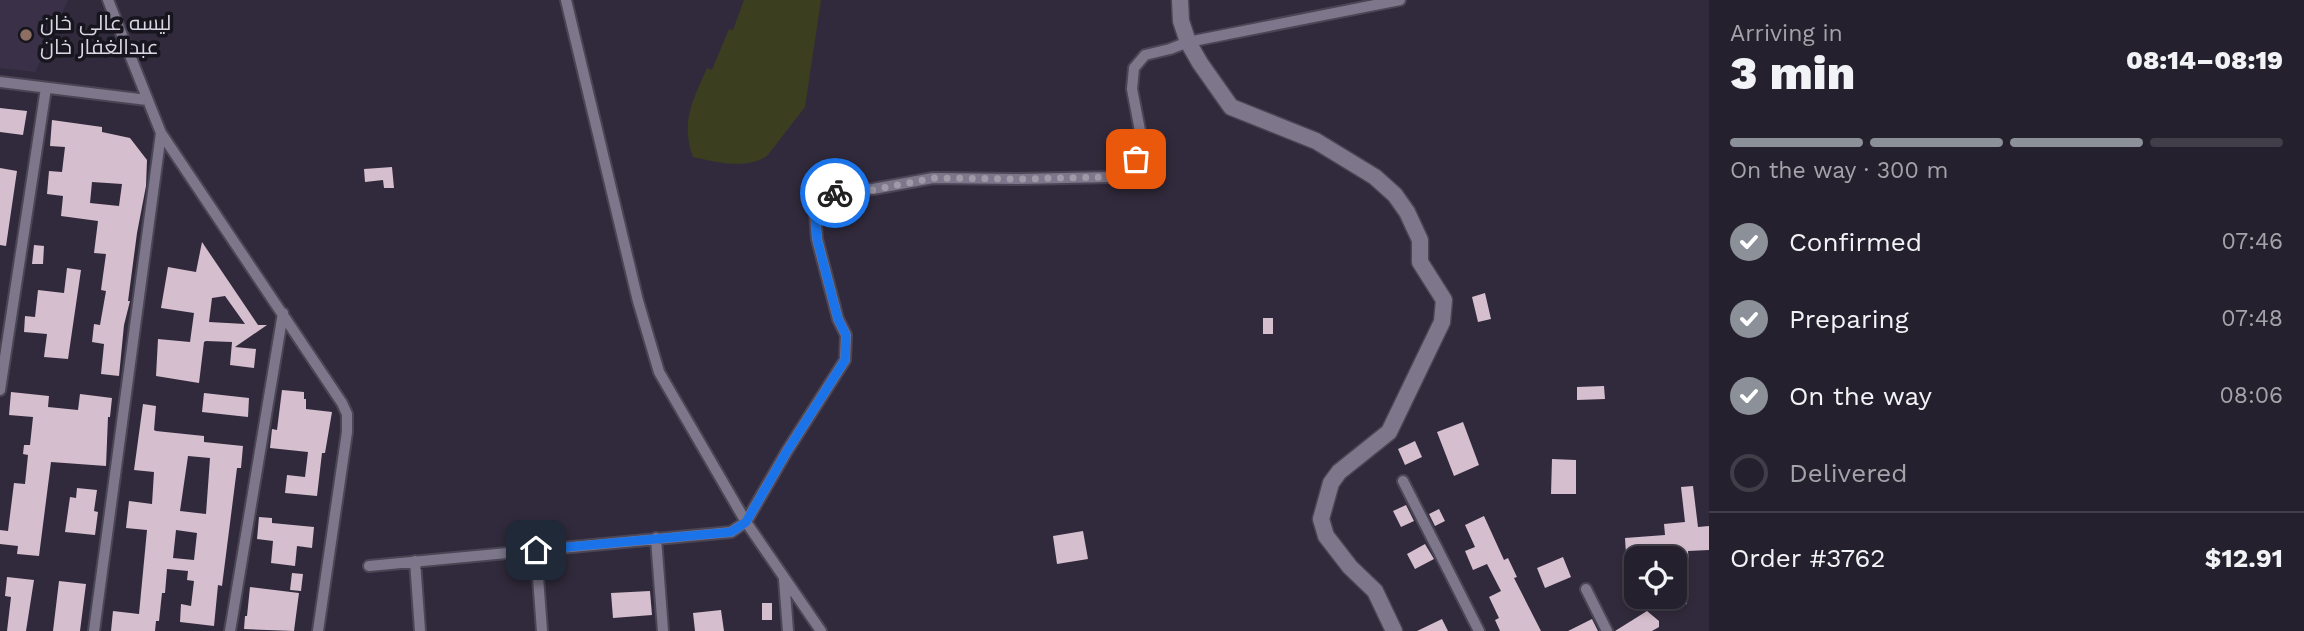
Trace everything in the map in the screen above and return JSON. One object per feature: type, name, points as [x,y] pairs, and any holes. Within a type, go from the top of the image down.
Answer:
[{"type":"street","points":[[108,0],[161,133],[283,313],[347,414],[347,432],[318,631]]},
{"type":"street","points":[[566,0],[638,302],[659,372],[746,522],[821,631]]},
{"type":"street","points":[[1180,0],[1181,21],[1188,42],[1231,107],[1316,141],[1374,177],[1395,195],[1407,212],[1420,240],[1420,262],[1444,300],[1442,322],[1389,432],[1339,472],[1331,483],[1321,519],[1326,536],[1350,567],[1375,591],[1394,631]]},
{"type":"street","points":[[369,566],[731,532],[746,522],[845,360],[846,335],[838,319],[817,239],[815,214],[822,198],[838,192],[873,190],[933,178],[1111,177],[1136,159],[1142,141],[1132,89],[1134,68],[1145,55],[1188,42],[1400,0]]},
{"type":"street","points":[[0,82],[147,100]]},
{"type":"street","points":[[0,390],[46,88]]},
{"type":"street","points":[[93,631],[161,133]]},
{"type":"street","points":[[230,631],[283,313]]},
{"type":"street","points":[[1404,481],[1479,631]]},
{"type":"street","points":[[656,538],[663,631]]},
{"type":"street","points":[[536,550],[542,631]]},
{"type":"street","points":[[415,561],[420,631]]},
{"type":"street","points":[[784,576],[788,631]]},
{"type":"street","points":[[1586,589],[1607,631]]},
{"type":"shaded area","name":"لیسه عالی خان عبدالغفار خان","points":[[0,0],[68,0],[35,72],[0,68]]},
{"type":"green space","points":[[744,0],[821,0],[805,107],[767,156],[740,164],[693,157],[689,144],[688,122],[693,101],[707,68],[712,70],[729,29],[733,30]]},
{"type":"building","points":[[0,108],[27,111],[23,135],[0,132]]},
{"type":"building","points":[[52,120],[102,127],[102,132],[130,138],[147,160],[146,186],[137,233],[119,376],[101,374],[104,344],[92,342],[94,324],[100,325],[106,291],[101,290],[106,254],[94,253],[98,221],[61,216],[63,196],[47,194],[49,171],[62,172],[65,147],[50,146]],"holes":[[[92,182],[122,184],[119,206],[90,203]]]},
{"type":"building","points":[[392,167],[394,188],[384,188],[383,180],[365,182],[364,169]]},
{"type":"building","points":[[0,168],[17,171],[6,246],[0,245]]},
{"type":"building","points":[[202,242],[258,325],[267,325],[235,347],[256,349],[254,368],[230,365],[232,342],[206,341],[199,383],[156,376],[158,339],[190,342],[194,313],[161,308],[168,267],[196,272]],"holes":[[[225,296],[245,324],[209,322],[212,298]]]},
{"type":"building","points":[[34,245],[44,246],[43,264],[32,264]]},
{"type":"building","points":[[67,268],[81,270],[68,359],[44,357],[47,334],[24,332],[25,316],[35,317],[38,290],[64,293]]},
{"type":"building","points":[[1485,293],[1491,319],[1478,322],[1472,297]]},
{"type":"building","points":[[1263,318],[1273,318],[1273,334],[1263,334]]},
{"type":"building","points":[[1604,386],[1605,399],[1577,400],[1577,387]]},
{"type":"building","points":[[282,390],[304,392],[306,409],[332,412],[325,453],[322,453],[317,496],[285,493],[287,475],[305,477],[308,452],[270,448],[272,429],[277,430]]},
{"type":"building","points":[[11,392],[49,396],[48,407],[78,410],[80,394],[112,398],[108,417],[106,466],[51,462],[39,556],[17,554],[18,546],[0,544],[0,530],[8,531],[14,483],[25,484],[28,455],[23,454],[24,445],[30,445],[33,417],[9,415]]},
{"type":"building","points":[[204,393],[249,398],[248,417],[202,412]]},
{"type":"building","points":[[143,404],[156,406],[156,431],[204,436],[204,442],[243,446],[241,468],[237,468],[222,586],[218,585],[214,626],[180,622],[181,604],[191,606],[194,581],[187,580],[188,571],[167,569],[165,593],[162,593],[159,621],[156,621],[155,631],[111,631],[113,611],[139,614],[147,530],[126,528],[129,501],[152,504],[154,472],[134,470]],"holes":[[[188,456],[210,458],[206,514],[180,511]],[[176,530],[197,533],[194,560],[173,558]]]},
{"type":"building","points":[[1463,422],[1479,465],[1454,476],[1437,432]]},
{"type":"building","points":[[1415,441],[1422,457],[1405,465],[1398,449]]},
{"type":"building","points":[[1552,459],[1576,460],[1576,494],[1551,494]]},
{"type":"building","points":[[1693,486],[1698,527],[1709,526],[1709,550],[1688,551],[1687,564],[1687,546],[1626,546],[1625,538],[1665,535],[1664,524],[1685,522],[1681,487]]},
{"type":"building","points":[[77,488],[97,490],[95,535],[65,532],[70,497],[76,498]]},
{"type":"building","points":[[1406,505],[1414,521],[1401,527],[1393,511]]},
{"type":"building","points":[[1439,509],[1445,521],[1435,526],[1429,514]]},
{"type":"building","points":[[1484,516],[1504,560],[1508,558],[1517,577],[1514,578],[1541,631],[1500,631],[1495,620],[1499,618],[1489,597],[1501,591],[1487,564],[1473,570],[1465,551],[1475,547],[1465,525]]},
{"type":"building","points":[[259,517],[272,518],[272,523],[314,527],[312,548],[297,546],[295,566],[271,563],[273,541],[257,539]]},
{"type":"building","points":[[1083,531],[1088,559],[1057,564],[1053,536]]},
{"type":"building","points":[[1425,544],[1434,559],[1415,569],[1407,554]]},
{"type":"building","points":[[1563,557],[1571,577],[1545,588],[1537,568]]},
{"type":"building","points":[[292,573],[303,574],[301,591],[290,590]]},
{"type":"building","points":[[7,577],[34,580],[26,631],[7,631],[11,597],[5,596]]},
{"type":"building","points":[[59,581],[86,584],[80,631],[53,631]]},
{"type":"building","points":[[250,587],[299,593],[294,631],[244,629]]},
{"type":"building","points":[[650,591],[652,615],[613,618],[611,593]]},
{"type":"building","points":[[762,603],[772,603],[772,620],[762,620]]},
{"type":"building","points":[[721,610],[724,631],[695,631],[693,613]]},
{"type":"building","points":[[1647,611],[1659,621],[1659,627],[1652,631],[1615,631]]},
{"type":"building","points":[[1442,619],[1448,631],[1417,631]]},
{"type":"building","points":[[1592,619],[1598,631],[1568,631]]},
{"type":"way so far","points":[[835,193],[873,190],[933,178],[1111,177],[1136,159]]},
{"type":"place","name":"لیسه عالی خان عبدالغفار خان","points":[[26,35]]},
{"type":"route","points":[[536,550],[731,532],[746,522],[845,360],[846,335],[831,295],[817,239],[815,214],[822,198],[835,193]]}]
